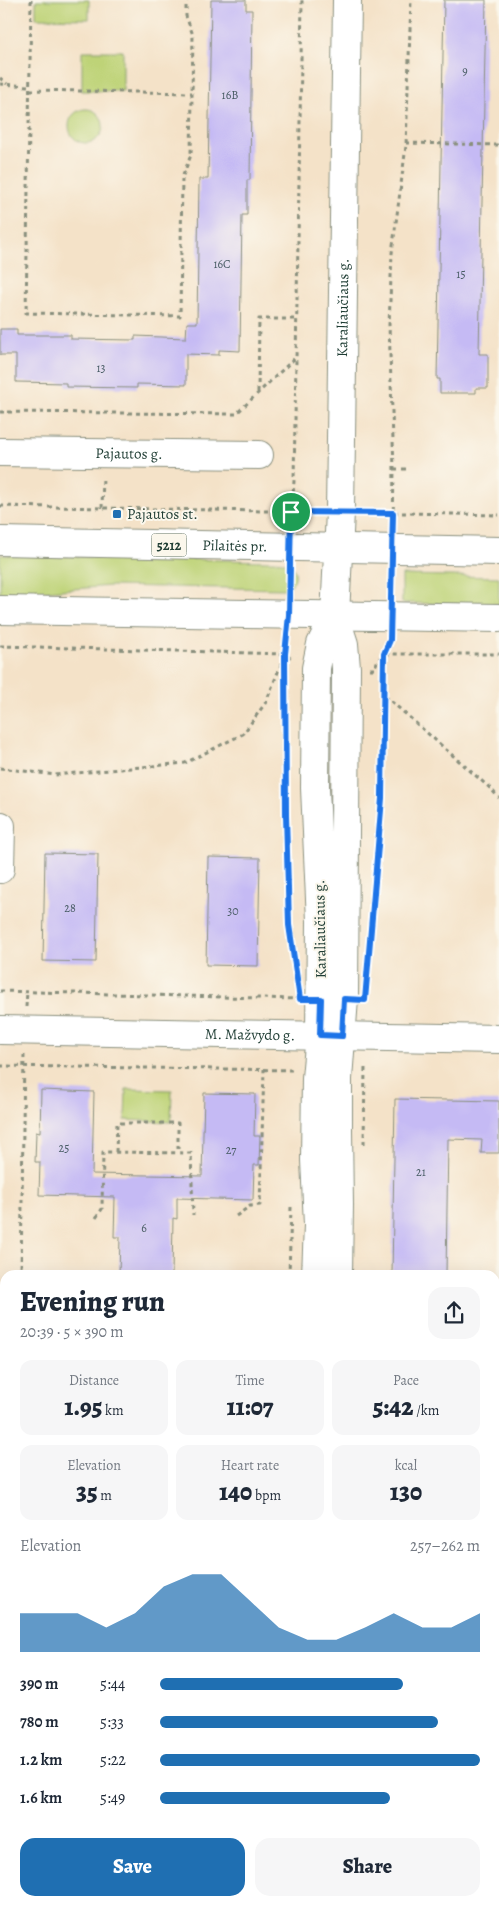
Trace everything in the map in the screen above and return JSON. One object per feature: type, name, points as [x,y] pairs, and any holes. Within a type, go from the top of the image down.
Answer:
[{"type":"street","name":"Karaliaučiaus g.","points":[[338,1270],[338,1114],[342,1036],[345,892],[346,668],[344,644],[335,616],[340,512],[347,0]]},
{"type":"street","name":"Pajautos g.","points":[[0,452],[258,455]]},
{"type":"street","name":"Pilaitės pr.","points":[[0,541],[499,551]]},
{"type":"street","points":[[0,610],[499,618]]},
{"type":"street","name":"Karaliaučiaus g.","points":[[335,616],[321,644],[316,668],[315,788],[321,913],[321,999],[342,1036]]},
{"type":"street","points":[[0,869],[1,826]]},
{"type":"street","name":"M. Mažvydo g.","points":[[13,1030],[499,1039]]},
{"type":"street","name":"Karaliaučiaus g.","points":[[316,1270],[318,1225],[315,1160],[316,1078],[342,1036]]},
{"type":"path","points":[[31,0],[26,313],[180,316],[182,178],[192,156],[193,35],[186,16],[186,0]]},
{"type":"path","points":[[296,971],[289,925],[285,654],[289,615],[291,512],[294,481],[302,0]]},
{"type":"path","points":[[374,669],[378,660],[384,654],[390,640],[394,469],[389,325],[392,253],[406,143],[411,0]]},
{"type":"path","points":[[0,78],[8,84]]},
{"type":"path","points":[[0,84],[30,88],[192,93]]},
{"type":"path","points":[[406,143],[499,145]]},
{"type":"path","points":[[258,393],[259,319],[297,319]]},
{"type":"path","points":[[0,412],[236,414],[296,356]]},
{"type":"path","points":[[102,508],[103,453]]},
{"type":"path","points":[[394,469],[407,469]]},
{"type":"path","points":[[0,506],[499,515]]},
{"type":"path","points":[[0,646],[285,654]]},
{"type":"path","points":[[0,768],[55,775],[185,763],[243,734],[266,702],[285,654]]},
{"type":"path","points":[[384,654],[499,654]]},
{"type":"path","points":[[370,942],[382,798],[384,654]]},
{"type":"path","points":[[384,696],[499,798]]},
{"type":"path","points":[[0,990],[321,999]]},
{"type":"path","points":[[21,1270],[23,1066],[13,1030],[27,992]]},
{"type":"path","points":[[342,1036],[364,1153]]},
{"type":"path","points":[[0,1066],[296,1070]]},
{"type":"path","points":[[236,1216],[250,1206],[260,1205],[264,1069]]},
{"type":"path","points":[[116,1152],[117,1123],[178,1123],[178,1152]]},
{"type":"path","points":[[96,1218],[102,1209],[103,1152],[192,1153],[193,1215]]},
{"type":"green space","points":[[36,0],[89,0],[89,19],[36,18]]},
{"type":"green space","points":[[82,51],[123,51],[123,91],[82,91]]},
{"type":"green space","points":[[86,109],[93,110],[98,114],[102,119],[102,133],[98,138],[93,142],[86,143],[79,142],[74,138],[70,133],[69,126],[70,119],[74,114],[79,110]]},
{"type":"green space","points":[[0,555],[276,561],[286,563],[292,567],[295,577],[292,584],[286,589],[110,586],[0,595]]},
{"type":"green space","points":[[402,575],[499,577],[499,605],[402,603]]},
{"type":"green space","points":[[126,1089],[172,1090],[171,1122],[125,1120]]},
{"type":"building","points":[[211,0],[246,0],[246,10],[252,10],[250,180],[247,180],[247,215],[242,215],[240,351],[219,350],[219,355],[186,354],[186,385],[137,384],[137,388],[66,387],[66,383],[16,382],[16,355],[0,355],[0,329],[17,329],[17,335],[71,335],[71,339],[135,340],[135,336],[186,338],[187,323],[197,323],[199,179],[208,179]]},
{"type":"building","points":[[444,0],[486,0],[479,354],[488,354],[488,388],[476,388],[476,393],[440,393],[440,379],[437,379]]},
{"type":"building","points":[[45,853],[98,854],[96,962],[43,961]]},
{"type":"building","points":[[208,857],[260,858],[258,966],[206,965]]},
{"type":"building","points":[[41,1090],[94,1092],[92,1174],[202,1176],[204,1093],[255,1094],[254,1136],[260,1136],[259,1165],[254,1165],[253,1200],[177,1198],[177,1219],[173,1218],[172,1270],[119,1270],[120,1237],[114,1237],[115,1197],[39,1195],[40,1162],[35,1162],[36,1132],[40,1133]]},
{"type":"building","points":[[395,1099],[499,1101],[499,1153],[481,1153],[482,1140],[448,1139],[446,1270],[392,1270]]},
{"type":"place","name":"Pajautos st.","points":[[117,514]]},
{"type":"route","points":[[291,512],[393,513],[390,640],[384,654],[382,798],[365,1000],[344,999],[342,1036],[320,1035],[321,999],[300,999],[289,925],[285,654],[289,615],[291,512]]}]
